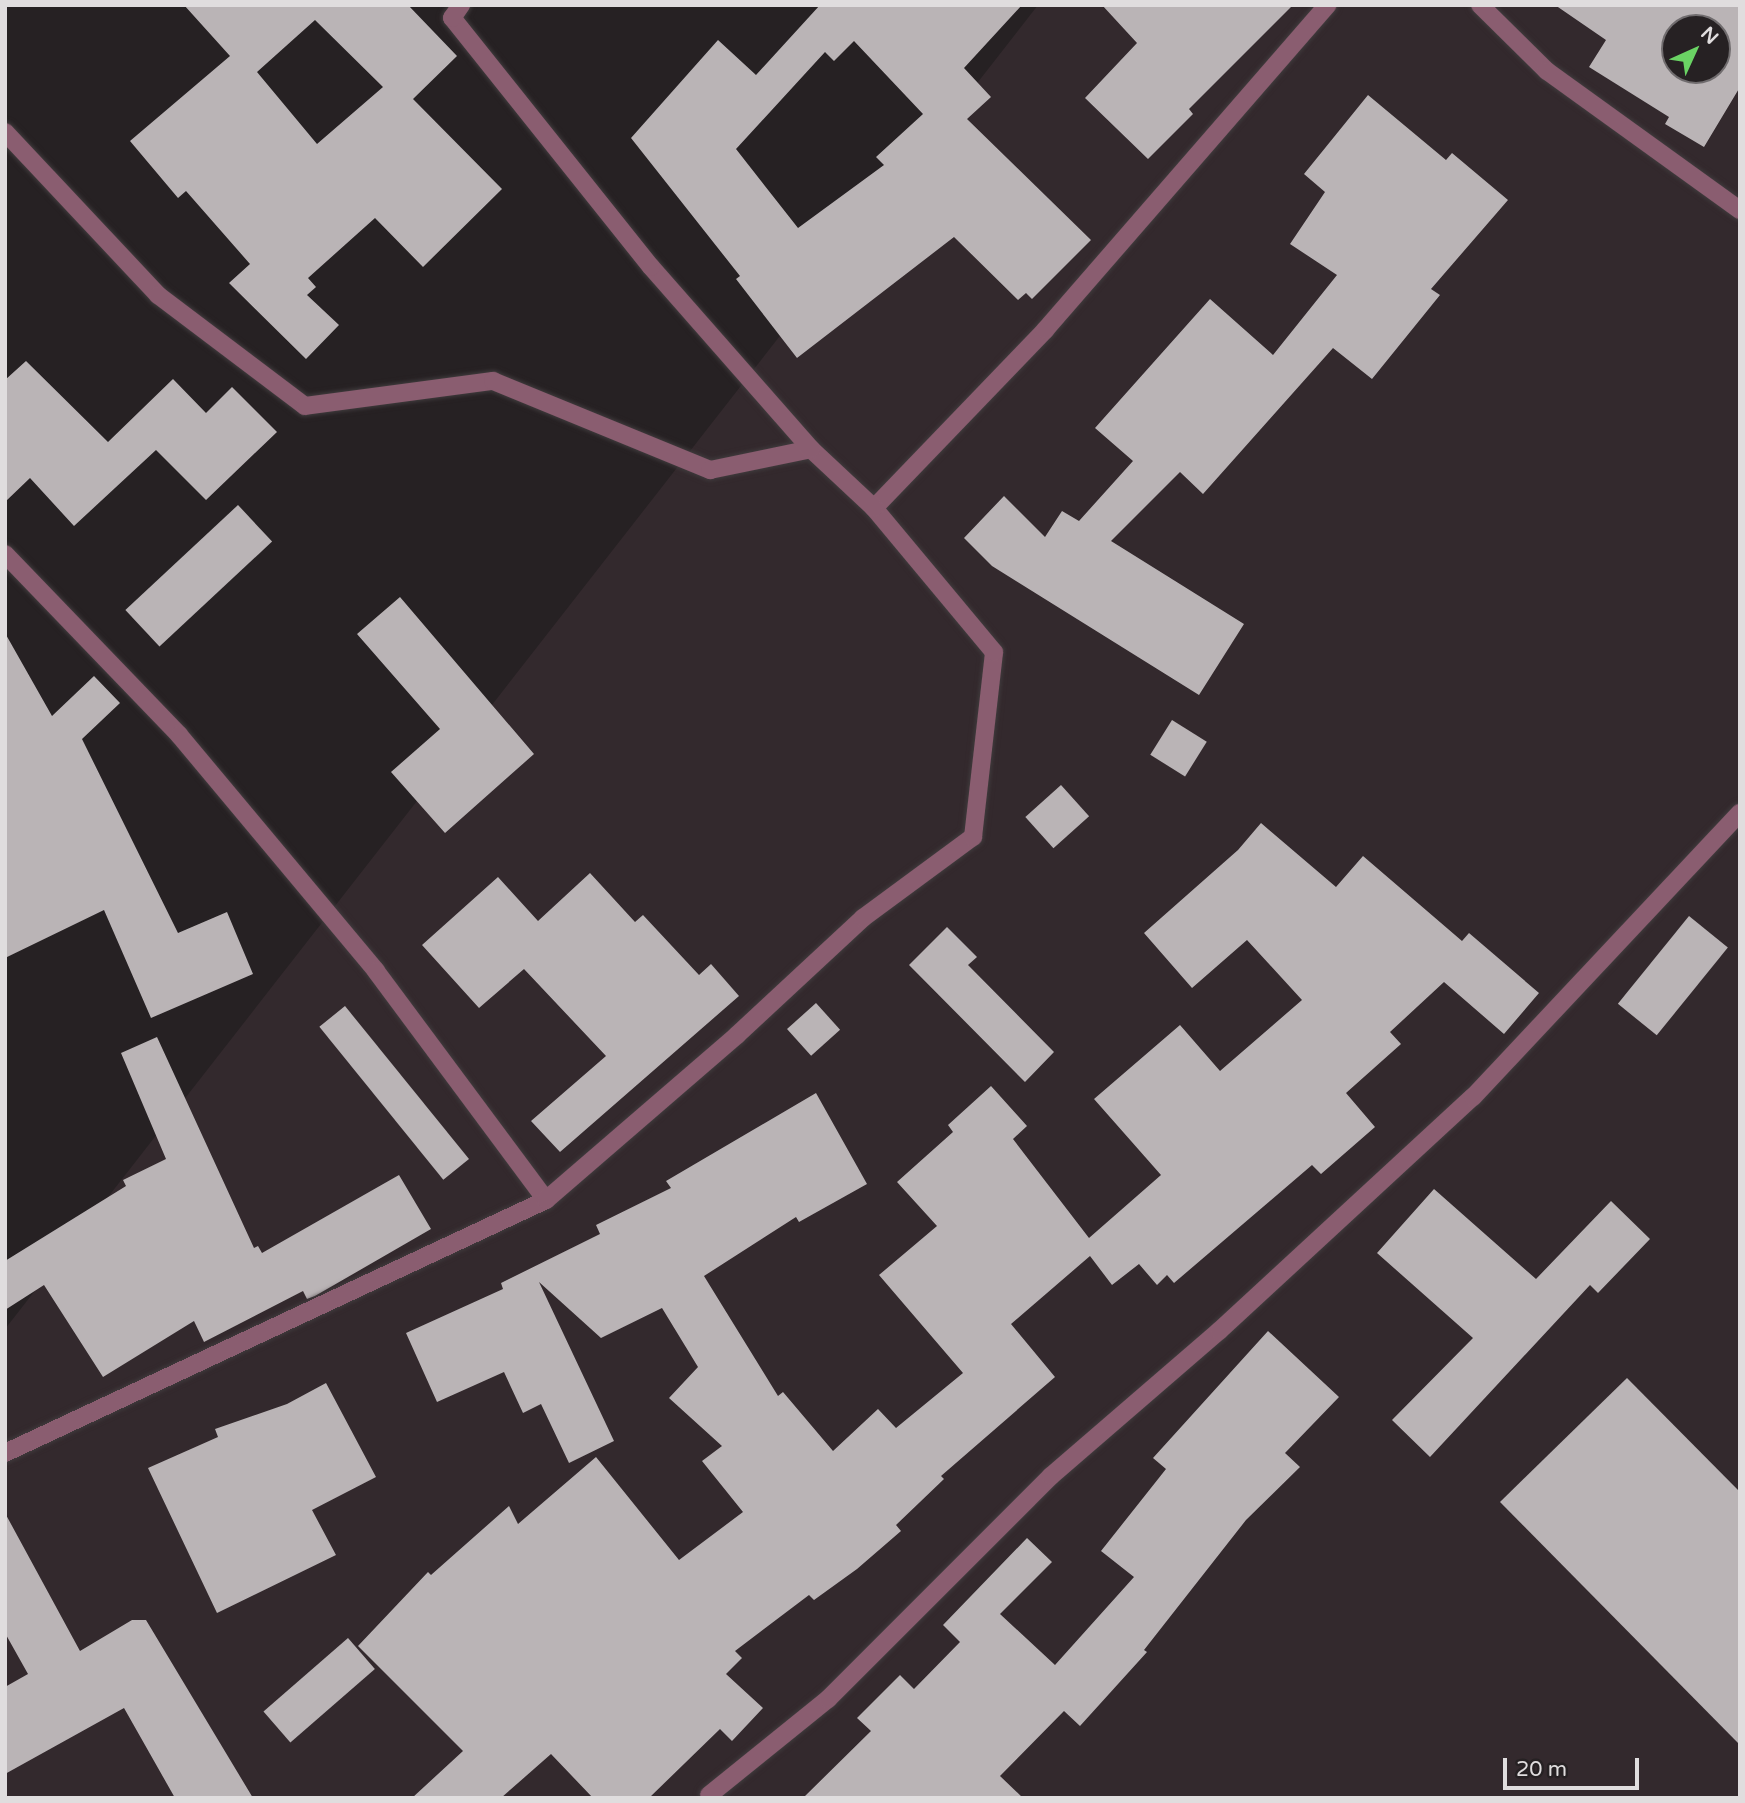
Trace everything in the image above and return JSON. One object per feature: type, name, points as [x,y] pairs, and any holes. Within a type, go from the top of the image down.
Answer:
[{"type":"street","points":[[5,1453],[546,1200],[737,1035],[863,918],[972,837],[994,652],[874,508],[811,449],[651,267],[452,18],[461,5]]},
{"type":"street","points":[[874,508],[1045,330],[1328,5]]},
{"type":"street","points":[[1480,5],[1548,71],[1740,210]]},
{"type":"street","points":[[5,132],[158,295],[305,407],[493,382],[710,470],[811,449]]},
{"type":"street","points":[[5,554],[188,746],[376,971],[546,1200]]},
{"type":"street","points":[[709,1795],[828,1699],[1051,1476],[1219,1331],[1473,1097],[1740,813]]},
{"type":"shaded area","points":[[1038,5],[1740,5],[1740,1798],[5,1798],[5,1329]]},
{"type":"building","points":[[184,5],[408,5],[457,56],[413,99],[502,189],[423,267],[375,218],[308,278],[316,287],[307,295],[339,325],[306,359],[229,283],[250,264],[186,191],[178,198],[130,141],[230,56]],"holes":[[[315,20],[383,87],[317,144],[257,72]]]},
{"type":"building","points":[[820,5],[1022,5],[964,68],[991,97],[967,119],[1091,240],[1032,299],[1026,293],[1018,300],[954,237],[797,358],[736,279],[740,276],[631,138],[718,40],[756,75]],"holes":[[[854,41],[923,114],[876,157],[884,165],[798,228],[736,149],[825,52],[834,61]]]},
{"type":"building","points":[[1102,5],[1293,5],[1189,109],[1193,114],[1148,159],[1085,98],[1137,43]]},
{"type":"building","points":[[1555,5],[1740,5],[1740,87],[1704,147],[1665,124],[1669,117],[1589,67],[1606,40]]},
{"type":"building","points":[[1368,95],[1446,160],[1452,153],[1508,200],[1431,289],[1440,295],[1372,379],[1333,348],[1203,494],[1180,472],[1111,541],[1244,624],[1199,695],[992,566],[964,538],[1004,496],[1045,537],[1062,511],[1079,521],[1133,461],[1095,428],[1210,299],[1273,355],[1337,275],[1290,244],[1325,192],[1304,174]]},
{"type":"building","points":[[26,361],[108,442],[173,379],[206,413],[232,387],[277,432],[206,500],[156,450],[74,526],[30,478],[5,502],[5,380]]},
{"type":"building","points":[[238,505],[272,542],[159,647],[125,610]]},
{"type":"building","points":[[400,597],[534,754],[445,833],[391,772],[440,729],[357,634]]},
{"type":"building","points":[[5,633],[52,716],[94,676],[120,703],[82,739],[178,933],[227,912],[253,974],[151,1018],[104,910],[5,958]]},
{"type":"building","points":[[1172,720],[1207,742],[1185,776],[1150,755]]},
{"type":"building","points":[[1061,785],[1089,816],[1053,848],[1025,817]]},
{"type":"building","points":[[1261,823],[1336,887],[1363,856],[1462,941],[1469,933],[1539,993],[1504,1034],[1444,982],[1390,1032],[1401,1044],[1346,1093],[1375,1127],[1321,1174],[1312,1165],[1174,1283],[1167,1275],[1157,1285],[1139,1264],[1112,1285],[1090,1256],[1011,1324],[1055,1377],[941,1476],[944,1479],[896,1525],[901,1531],[857,1569],[814,1600],[809,1595],[735,1651],[742,1658],[726,1674],[763,1708],[732,1741],[720,1729],[649,1798],[593,1798],[551,1754],[501,1798],[412,1798],[463,1751],[358,1646],[428,1572],[431,1575],[509,1506],[518,1524],[596,1457],[679,1560],[743,1512],[702,1461],[722,1446],[669,1398],[698,1367],[662,1308],[601,1338],[539,1282],[614,1441],[569,1463],[541,1404],[523,1413],[504,1372],[437,1402],[406,1333],[503,1289],[501,1283],[600,1234],[596,1225],[671,1188],[666,1181],[816,1093],[867,1184],[799,1222],[796,1217],[704,1276],[778,1396],[783,1392],[833,1451],[878,1409],[896,1428],[963,1373],[879,1275],[937,1226],[897,1182],[953,1132],[948,1125],[991,1086],[1027,1126],[1013,1139],[1089,1238],[1161,1175],[1094,1099],[1180,1025],[1220,1071],[1302,1000],[1247,940],[1192,988],[1144,933],[1238,850]]},
{"type":"building","points":[[590,873],[635,922],[643,915],[699,975],[711,964],[739,996],[560,1152],[531,1121],[606,1056],[524,969],[479,1008],[422,945],[498,877],[538,921]]},
{"type":"building","points":[[1689,916],[1728,947],[1657,1035],[1618,1004]]},
{"type":"building","points":[[947,927],[977,957],[968,965],[1054,1052],[1025,1082],[909,965]]},
{"type":"building","points":[[816,1003],[840,1030],[811,1056],[787,1029]]},
{"type":"building","points":[[345,1006],[469,1159],[443,1180],[319,1027]]},
{"type":"building","points":[[157,1037],[254,1248],[258,1246],[262,1253],[399,1175],[431,1229],[315,1296],[307,1299],[303,1291],[204,1342],[194,1321],[103,1377],[44,1285],[5,1310],[5,1261],[126,1186],[123,1180],[166,1159],[121,1053]]},
{"type":"building","points":[[1434,1189],[1536,1279],[1611,1201],[1650,1239],[1598,1293],[1590,1285],[1430,1457],[1392,1420],[1473,1338],[1377,1253]]},
{"type":"building","points":[[1268,1331],[1339,1397],[1285,1453],[1300,1467],[1246,1520],[1144,1650],[1147,1652],[1080,1726],[1064,1711],[1000,1776],[1023,1798],[803,1798],[871,1731],[857,1718],[900,1675],[914,1689],[960,1642],[943,1625],[1027,1538],[1052,1562],[1000,1614],[1055,1665],[1134,1577],[1101,1551],[1166,1469],[1153,1458]]},
{"type":"building","points":[[1627,1378],[1740,1492],[1740,1745],[1500,1502]]},
{"type":"building","points":[[326,1383],[376,1477],[312,1510],[336,1555],[217,1613],[148,1468],[218,1437],[215,1429],[287,1404]]},
{"type":"building","points":[[5,1513],[80,1651],[132,1620],[146,1620],[253,1798],[175,1798],[124,1708],[5,1774],[5,1687],[28,1674],[5,1633]]},
{"type":"building","points":[[348,1638],[375,1669],[290,1742],[263,1711]]}]
